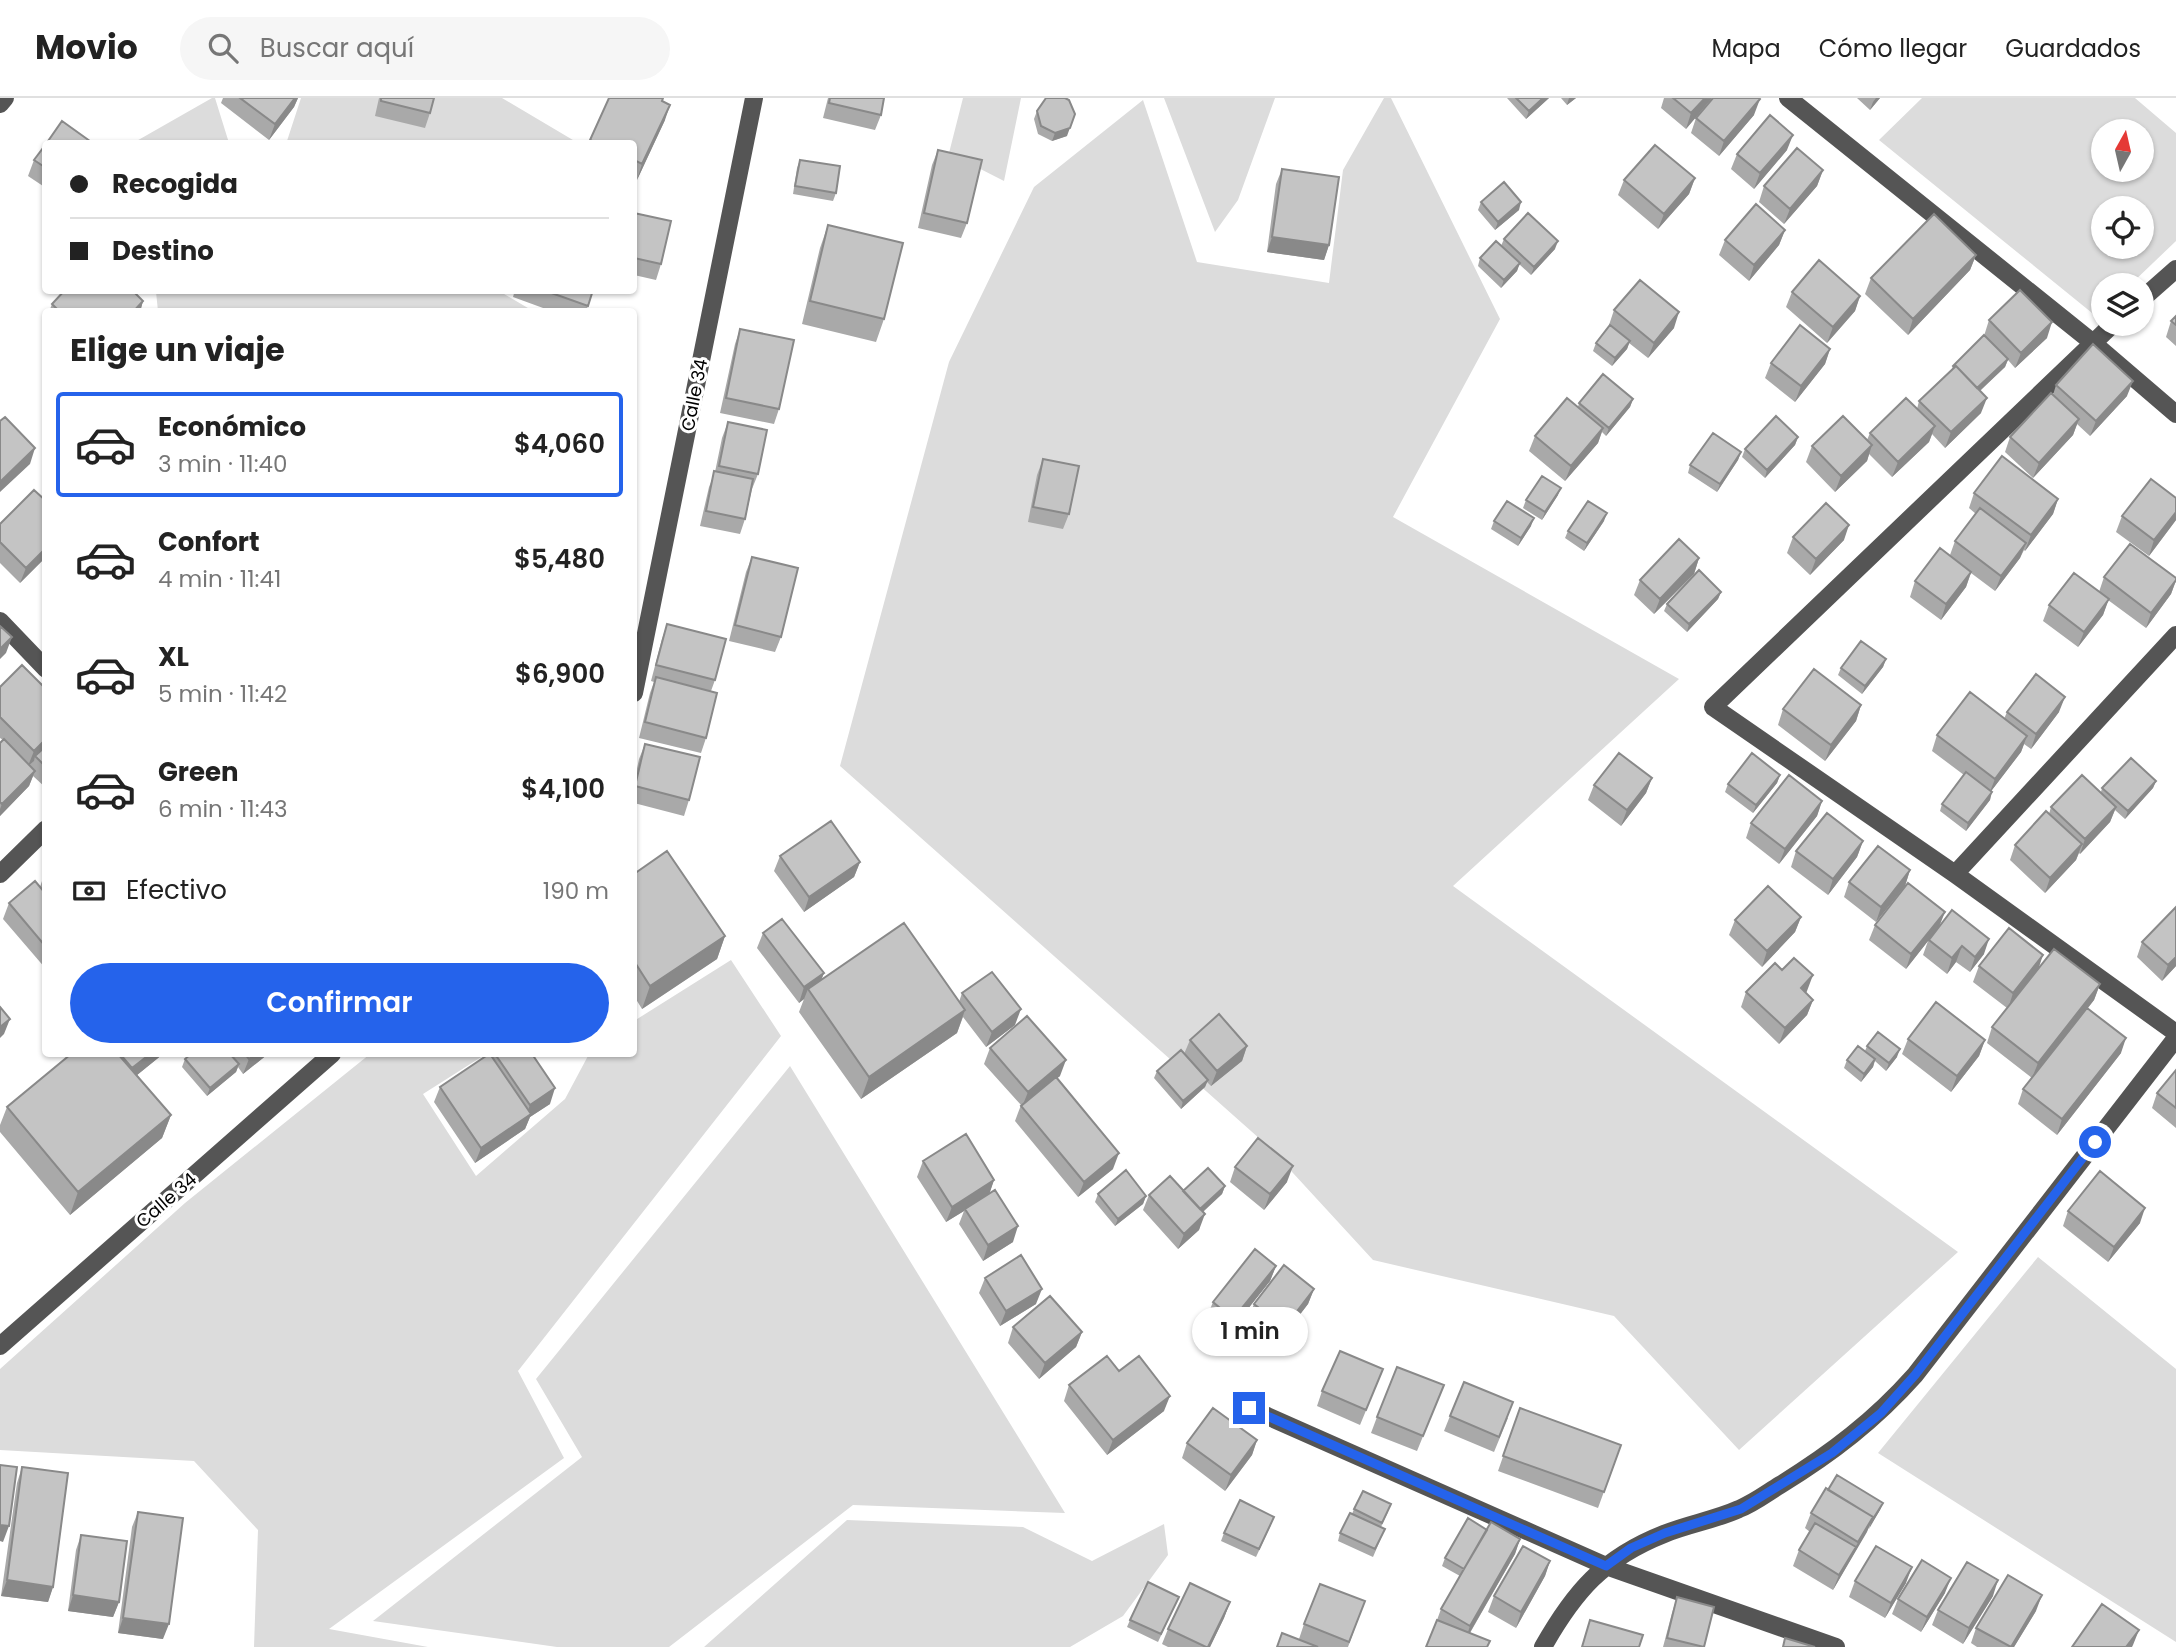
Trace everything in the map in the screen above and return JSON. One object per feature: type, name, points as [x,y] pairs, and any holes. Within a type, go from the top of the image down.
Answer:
[{"type":"street","points":[[0,104],[5,98]]},
{"type":"street","name":"Calle 34","points":[[637,678],[754,98]]},
{"type":"street","points":[[1788,98],[2092,342],[2176,414]]},
{"type":"street","points":[[2154,288],[2176,269]]},
{"type":"street","points":[[1543,1647],[1567,1604],[1606,1566],[1631,1548],[1665,1533],[1741,1509],[1832,1453],[1881,1413],[1915,1375],[2176,1036],[1955,874],[1713,706],[2099,336]]},
{"type":"street","points":[[0,621],[42,665]]},
{"type":"street","points":[[1955,874],[2176,635]]},
{"type":"street","points":[[0,874],[42,833]]},
{"type":"street","name":"Calle 34","points":[[0,1346],[329,1057]]},
{"type":"street","points":[[1249,1408],[1606,1566],[1836,1647]]},
{"type":"shaded area","points":[[215,98],[228,140],[138,140]]},
{"type":"shaded area","points":[[301,98],[502,98],[573,140],[287,140]]},
{"type":"shaded area","points":[[963,98],[1021,98],[1004,181],[949,153]]},
{"type":"shaded area","points":[[1164,98],[1275,98],[1238,200],[1215,232]]},
{"type":"shaded area","points":[[1384,98],[1391,98],[1500,319],[1393,517],[1679,679],[1453,886],[1958,1252],[1739,1450],[1614,1316],[1373,1260],[1269,1147],[840,766],[949,362],[1034,187],[1143,100],[1197,262],[1329,283],[1343,170]]},
{"type":"shaded area","points":[[1922,98],[2135,98],[2176,133],[2176,241],[2143,273],[2091,273],[2091,312],[1879,140]]},
{"type":"shaded area","points":[[156,294],[504,294],[528,308],[158,308]]},
{"type":"shaded area","points":[[731,960],[781,1036],[518,1371],[564,1458],[329,1629],[428,1647],[254,1647],[258,1530],[194,1461],[0,1450],[0,1369],[185,1203],[366,1057],[481,1057],[423,1094],[476,1176],[565,1099],[587,1057],[637,1057],[637,1019]]},
{"type":"shaded area","points":[[790,1066],[1065,1513],[853,1505],[669,1647],[557,1647],[373,1621],[582,1457],[536,1379]]},
{"type":"shaded area","points":[[2038,1257],[2176,1369],[2176,1642],[1878,1453]]},
{"type":"shaded area","points":[[847,1520],[1023,1527],[1092,1561],[1164,1524],[1168,1555],[1123,1616],[1070,1647],[704,1647]]},
{"type":"building","points":[[240,98],[295,98],[275,124]]},
{"type":"building","points":[[381,98],[434,98],[430,113],[381,101]]},
{"type":"building","points":[[609,98],[663,98],[662,101],[670,105],[642,164],[637,162],[637,140],[590,140]]},
{"type":"building","points":[[830,98],[884,98],[881,115],[829,103]]},
{"type":"building","points":[[1046,98],[1069,100],[1075,114],[1070,128],[1055,133],[1041,126],[1037,111]]},
{"type":"building","points":[[1516,98],[1543,98],[1529,111]]},
{"type":"building","points":[[1673,98],[1705,98],[1691,113]]},
{"type":"building","points":[[1713,98],[1760,99],[1724,141],[1696,118]]},
{"type":"building","points":[[1770,115],[1793,135],[1760,173],[1737,154]]},
{"type":"building","points":[[62,121],[88,140],[49,140]]},
{"type":"building","points":[[1655,145],[1695,178],[1664,214],[1624,180]]},
{"type":"building","points":[[1797,148],[1823,170],[1790,209],[1764,186]]},
{"type":"building","points":[[42,149],[42,165],[34,160]]},
{"type":"building","points":[[938,150],[982,160],[967,223],[924,213]]},
{"type":"building","points":[[800,160],[840,166],[836,193],[795,186]]},
{"type":"building","points":[[1282,169],[1339,177],[1329,245],[1272,237]]},
{"type":"building","points":[[1504,182],[1521,202],[1498,222],[1481,202]]},
{"type":"building","points":[[1756,204],[1785,230],[1754,265],[1725,240]]},
{"type":"building","points":[[1528,213],[1558,241],[1534,267],[1504,239]]},
{"type":"building","points":[[637,214],[671,221],[661,264],[637,259]]},
{"type":"building","points":[[1934,214],[1976,255],[1913,319],[1871,278]]},
{"type":"building","points":[[828,225],[903,243],[884,319],[810,301]]},
{"type":"building","points":[[1496,241],[1520,263],[1504,280],[1480,258]]},
{"type":"building","points":[[1819,260],[1860,296],[1833,327],[1792,292]]},
{"type":"building","points":[[1640,280],[1679,312],[1654,343],[1614,310]]},
{"type":"building","points":[[2020,290],[2052,322],[2021,353],[1989,320]]},
{"type":"building","points":[[61,294],[136,294],[143,301],[137,308],[56,308],[52,304]]},
{"type":"building","points":[[554,294],[592,294],[588,306]]},
{"type":"building","points":[[1610,325],[1630,341],[1615,358],[1596,343]]},
{"type":"building","points":[[1800,325],[1830,349],[1801,386],[1771,363]]},
{"type":"building","points":[[740,329],[794,340],[779,409],[726,398]]},
{"type":"building","points":[[1984,335],[2008,359],[1977,388],[1953,366]]},
{"type":"building","points":[[2093,344],[2133,381],[2096,421],[2056,385]]},
{"type":"building","points":[[1956,366],[1987,398],[1951,432],[1919,401]]},
{"type":"building","points":[[1603,374],[1633,399],[1609,428],[1579,403]]},
{"type":"building","points":[[2051,393],[2079,419],[2039,463],[2010,437]]},
{"type":"building","points":[[1567,398],[1603,428],[1571,466],[1535,436]]},
{"type":"building","points":[[1906,398],[1935,426],[1898,462],[1870,433]]},
{"type":"building","points":[[1776,416],[1798,437],[1767,470],[1745,449]]},
{"type":"building","points":[[1843,416],[1872,445],[1841,476],[1812,446]]},
{"type":"building","points":[[5,417],[35,448],[0,482],[0,421]]},
{"type":"building","points":[[728,422],[767,430],[758,474],[719,466]]},
{"type":"building","points":[[1713,433],[1741,452],[1720,484],[1690,465]]},
{"type":"building","points":[[2002,456],[2058,499],[2031,535],[1974,493]]},
{"type":"building","points":[[1043,459],[1079,466],[1069,514],[1033,507]]},
{"type":"building","points":[[714,471],[753,479],[745,519],[706,511]]},
{"type":"building","points":[[1542,476],[1561,488],[1545,512],[1526,500]]},
{"type":"building","points":[[2151,479],[2176,498],[2176,512],[2154,540],[2122,516]]},
{"type":"building","points":[[34,490],[42,497],[42,552],[26,568],[0,542],[0,524]]},
{"type":"building","points":[[1507,501],[1534,518],[1521,538],[1494,521]]},
{"type":"building","points":[[1588,501],[1607,513],[1587,543],[1568,531]]},
{"type":"building","points":[[1826,503],[1849,525],[1816,559],[1793,537]]},
{"type":"building","points":[[1980,508],[2026,543],[2001,576],[1955,541]]},
{"type":"building","points":[[1679,539],[1699,558],[1660,599],[1640,580]]},
{"type":"building","points":[[2130,544],[2176,578],[2151,613],[2104,577]]},
{"type":"building","points":[[1940,548],[1971,572],[1946,604],[1915,581]]},
{"type":"building","points":[[752,557],[798,568],[781,637],[735,625]]},
{"type":"building","points":[[1699,570],[1721,592],[1689,624],[1667,604]]},
{"type":"building","points":[[2074,573],[2109,599],[2084,632],[2049,605]]},
{"type":"building","points":[[667,624],[726,639],[715,680],[656,665]]},
{"type":"building","points":[[0,626],[12,637],[0,649]]},
{"type":"building","points":[[1861,641],[1886,659],[1865,686],[1841,668]]},
{"type":"building","points":[[22,665],[42,685],[42,743],[34,751],[0,717],[0,687]]},
{"type":"building","points":[[1814,669],[1861,705],[1831,745],[1783,709]]},
{"type":"building","points":[[2036,674],[2065,697],[2036,734],[2007,712]]},
{"type":"building","points":[[656,677],[717,693],[706,738],[645,722]]},
{"type":"building","points":[[1970,692],[2027,736],[1995,779],[1937,735]]},
{"type":"building","points":[[4,739],[35,771],[2,804],[0,743]]},
{"type":"building","points":[[645,744],[700,757],[689,800],[637,787]]},
{"type":"building","points":[[42,750],[42,763],[35,756]]},
{"type":"building","points":[[1619,753],[1652,778],[1627,810],[1594,785]]},
{"type":"building","points":[[1752,753],[1780,775],[1756,805],[1728,784]]},
{"type":"building","points":[[2131,758],[2156,781],[2128,811],[2102,788]]},
{"type":"building","points":[[1966,772],[1992,792],[1968,823],[1942,804]]},
{"type":"building","points":[[1789,775],[1822,801],[1785,849],[1751,823]]},
{"type":"building","points":[[2082,775],[2116,807],[2085,839],[2051,807]]},
{"type":"building","points":[[2046,811],[2082,844],[2050,878],[2015,845]]},
{"type":"building","points":[[1827,813],[1863,841],[1833,879],[1796,851]]},
{"type":"building","points":[[831,821],[860,862],[809,897],[780,856]]},
{"type":"building","points":[[1878,846],[1910,870],[1881,907],[1849,882]]},
{"type":"building","points":[[667,851],[725,936],[650,986],[637,966],[637,872]]},
{"type":"building","points":[[35,881],[42,889],[42,942],[9,903]]},
{"type":"building","points":[[1908,883],[1945,912],[1911,954],[1875,925]]},
{"type":"building","points":[[1768,886],[1801,917],[1767,951],[1735,920]]},
{"type":"building","points":[[2176,907],[2176,957],[2168,965],[2142,942]]},
{"type":"building","points":[[1952,910],[1989,939],[1975,957],[1962,946],[1952,958],[1929,940]]},
{"type":"building","points":[[782,919],[824,973],[804,987],[763,933]]},
{"type":"building","points":[[904,923],[965,1010],[869,1077],[808,989]]},
{"type":"building","points":[[2009,928],[2043,955],[2013,993],[1979,966]]},
{"type":"building","points":[[2054,949],[2100,984],[2038,1063],[1992,1027]]},
{"type":"building","points":[[1794,958],[1813,975],[1801,988],[1813,1000],[1785,1028],[1746,992],[1775,963],[1782,970]]},
{"type":"building","points":[[992,972],[1021,1009],[992,1032],[962,993]]},
{"type":"building","points":[[1936,1002],[1985,1040],[1957,1076],[1908,1039]]},
{"type":"building","points":[[0,1007],[10,1019],[0,1027]]},
{"type":"building","points":[[2087,1008],[2126,1038],[2062,1119],[2023,1089]]},
{"type":"building","points":[[1219,1014],[1247,1046],[1217,1071],[1190,1040]]},
{"type":"building","points":[[1027,1016],[1066,1060],[1028,1092],[990,1048]]},
{"type":"building","points":[[1878,1032],[1900,1049],[1889,1063],[1867,1046]]},
{"type":"building","points":[[1858,1046],[1875,1059],[1864,1074],[1847,1060]]},
{"type":"building","points":[[1181,1050],[1208,1080],[1183,1101],[1157,1071]]},
{"type":"building","points":[[67,1057],[121,1057],[171,1115],[78,1192],[7,1107]]},
{"type":"building","points":[[123,1057],[146,1057],[132,1068]]},
{"type":"building","points":[[233,1057],[239,1064],[210,1088],[185,1059]]},
{"type":"building","points":[[485,1057],[492,1057],[531,1114],[481,1148],[440,1087]]},
{"type":"building","points":[[497,1057],[534,1057],[555,1088],[530,1105]]},
{"type":"building","points":[[2176,1070],[2176,1108],[2157,1093]]},
{"type":"building","points":[[1056,1077],[1119,1153],[1084,1182],[1021,1106]]},
{"type":"building","points":[[966,1134],[994,1180],[952,1207],[923,1161]]},
{"type":"building","points":[[1258,1138],[1293,1166],[1270,1194],[1235,1167]]},
{"type":"building","points":[[1208,1168],[1225,1186],[1200,1209],[1183,1191]]},
{"type":"building","points":[[1126,1170],[1146,1196],[1118,1219],[1098,1194]]},
{"type":"building","points":[[2100,1171],[2145,1208],[2114,1247],[2068,1211]]},
{"type":"building","points":[[1170,1176],[1205,1214],[1184,1234],[1149,1195]]},
{"type":"building","points":[[995,1190],[1018,1226],[988,1245],[965,1209]]},
{"type":"building","points":[[1255,1249],[1276,1266],[1233,1319],[1213,1302]]},
{"type":"building","points":[[1021,1255],[1042,1289],[1006,1311],[985,1278]]},
{"type":"building","points":[[1284,1265],[1314,1289],[1284,1328],[1254,1304]]},
{"type":"building","points":[[1050,1296],[1082,1332],[1045,1363],[1013,1327]]},
{"type":"building","points":[[1340,1351],[1383,1369],[1366,1410],[1322,1391]]},
{"type":"building","points":[[1107,1356],[1119,1371],[1139,1356],[1170,1396],[1113,1440],[1069,1385]]},
{"type":"building","points":[[1397,1367],[1444,1385],[1423,1436],[1377,1417]]},
{"type":"building","points":[[1464,1382],[1513,1402],[1499,1437],[1450,1416]]},
{"type":"building","points":[[1213,1408],[1257,1440],[1231,1475],[1187,1443]]},
{"type":"building","points":[[1520,1408],[1621,1445],[1604,1492],[1503,1456]]},
{"type":"building","points":[[0,1465],[17,1467],[9,1526],[0,1525]]},
{"type":"building","points":[[22,1467],[68,1473],[53,1587],[7,1580]]},
{"type":"building","points":[[1837,1475],[1883,1503],[1871,1522],[1873,1517],[1828,1490]]},
{"type":"building","points":[[1826,1488],[1873,1517],[1858,1542],[1811,1513]]},
{"type":"building","points":[[1363,1491],[1391,1504],[1382,1523],[1354,1509]]},
{"type":"building","points":[[1240,1500],[1274,1517],[1259,1549],[1224,1533]]},
{"type":"building","points":[[138,1512],[183,1518],[169,1624],[123,1618]]},
{"type":"building","points":[[1350,1513],[1385,1529],[1375,1549],[1340,1533]]},
{"type":"building","points":[[1468,1518],[1487,1530],[1464,1569],[1445,1558]]},
{"type":"building","points":[[1491,1522],[1520,1539],[1470,1626],[1441,1609]]},
{"type":"building","points":[[1815,1523],[1856,1547],[1839,1575],[1799,1550]]},
{"type":"building","points":[[81,1535],[127,1541],[119,1602],[73,1595]]},
{"type":"building","points":[[1523,1546],[1550,1561],[1521,1612],[1494,1596]]},
{"type":"building","points":[[1876,1546],[1912,1567],[1891,1603],[1855,1581]]},
{"type":"building","points":[[1922,1560],[1951,1578],[1927,1617],[1898,1599]]},
{"type":"building","points":[[1967,1562],[1998,1580],[1969,1628],[1938,1610]]},
{"type":"building","points":[[2008,1575],[2042,1595],[2011,1647],[1976,1628]]},
{"type":"building","points":[[1148,1582],[1179,1597],[1161,1634],[1130,1620]]},
{"type":"building","points":[[1190,1583],[1230,1602],[1208,1647],[1168,1629]]},
{"type":"building","points":[[1320,1584],[1365,1601],[1349,1642],[1304,1624]]},
{"type":"building","points":[[1677,1597],[1714,1607],[1704,1647],[1667,1638]]},
{"type":"building","points":[[2102,1604],[2139,1630],[2126,1647],[2072,1647]]},
{"type":"building","points":[[1437,1620],[1490,1641],[1487,1647],[1426,1647]]},
{"type":"building","points":[[1590,1620],[1643,1635],[1639,1647],[1582,1647]]},
{"type":"building","points":[[1282,1633],[1318,1647],[1277,1647]]},
{"type":"building","points":[[1785,1638],[1815,1647],[1783,1647]]},
{"type":"route","points":[[1249,1408],[1606,1566],[1631,1548],[1665,1533],[1741,1509],[1832,1453],[1881,1413],[1915,1375],[2095,1142]]}]
